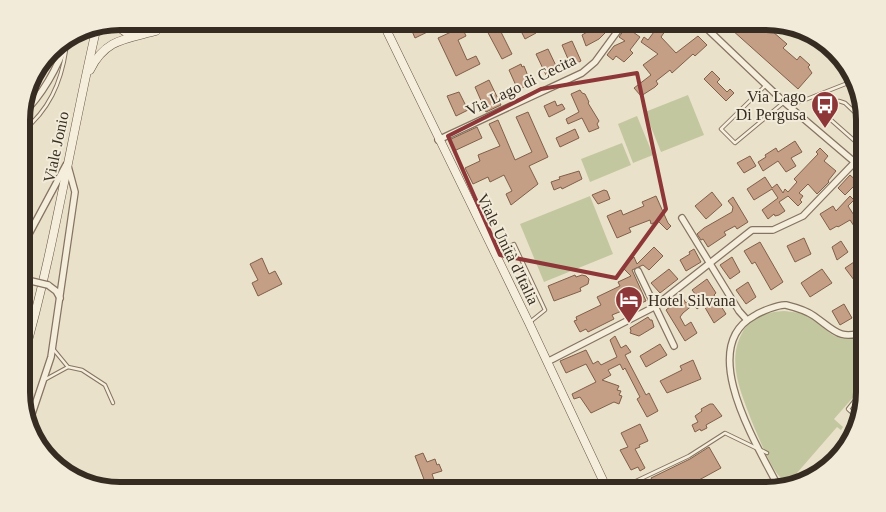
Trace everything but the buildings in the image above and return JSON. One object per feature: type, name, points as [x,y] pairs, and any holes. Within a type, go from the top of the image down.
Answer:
[{"type":"main road","points":[[123,30],[128,33],[156,31]]},
{"type":"main road","points":[[83,86],[94,62],[107,47],[117,42],[159,30]]},
{"type":"main road","name":"Viale Unità d'Italia","points":[[386,30],[438,140],[529,323],[604,482]]},
{"type":"main road","name":"Viale Jonio","points":[[30,333],[95,34]]},
{"type":"street","name":"Via Lago di Cecita","points":[[438,140],[582,73],[595,62],[618,30]]},
{"type":"street","points":[[547,362],[654,307],[752,230],[773,230],[803,216],[855,162],[784,102],[709,30]]},
{"type":"street","points":[[32,104],[43,91],[63,50]]},
{"type":"street","points":[[30,232],[67,163]]},
{"type":"street","points":[[33,413],[52,349],[75,192],[67,163]]},
{"type":"street","points":[[682,218],[739,311],[747,320]]},
{"type":"street","points":[[638,271],[674,346]]},
{"type":"street","points":[[30,282],[48,285],[56,291],[60,298]]},
{"type":"street","points":[[777,481],[742,413],[731,381],[730,349],[738,331],[747,320],[784,304],[812,315],[842,335],[856,335]]},
{"type":"lane","points":[[30,125],[49,103],[58,87],[66,48]]},
{"type":"lane","points":[[792,109],[797,103],[848,83]]},
{"type":"lane","points":[[766,84],[721,128],[735,143],[784,102]]},
{"type":"lane","points":[[856,114],[839,100],[824,106],[822,112],[856,143]]},
{"type":"lane","points":[[495,255],[514,244],[545,310],[529,323]]},
{"type":"lane","points":[[52,349],[68,367],[82,370],[105,385],[113,403]]},
{"type":"lane","points":[[44,380],[68,367]]},
{"type":"lane","points":[[853,413],[848,408],[856,400]]},
{"type":"lane","points":[[634,482],[689,456],[725,433],[763,452]]},
{"type":"highlighted area","points":[[637,73],[666,209],[616,278],[500,255],[448,136],[541,89]]},
{"type":"green space","points":[[688,95],[704,135],[661,152],[645,112]]},
{"type":"green space","points":[[637,116],[653,155],[633,163],[618,124]]},
{"type":"green space","points":[[622,143],[631,165],[590,182],[581,159]]},
{"type":"green space","points":[[590,196],[613,254],[544,282],[520,224]]},
{"type":"green space","points":[[796,312],[815,321],[833,335],[845,339],[856,339],[856,394],[834,419],[843,427],[841,430],[837,427],[797,473],[799,476],[783,480],[773,467],[752,422],[740,389],[735,367],[737,344],[745,328],[759,316],[771,313]]},
{"type":"place","name":"Via Lago Di Pergusa","points":[[825,129]]},
{"type":"place","name":"Hotel Silvana","points":[[629,324]]}]
